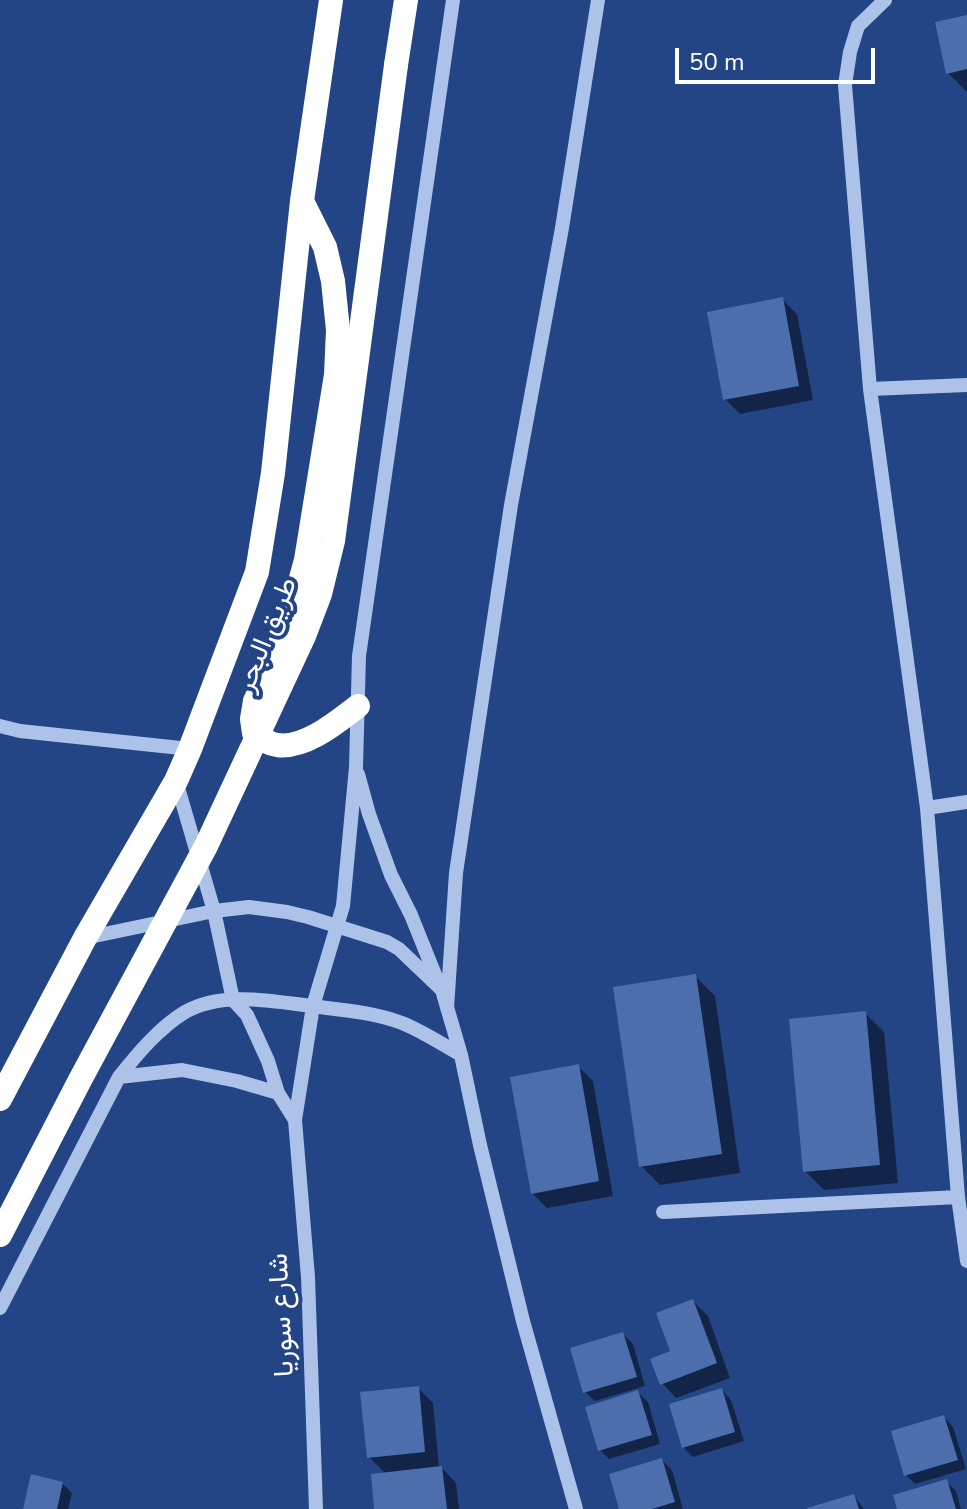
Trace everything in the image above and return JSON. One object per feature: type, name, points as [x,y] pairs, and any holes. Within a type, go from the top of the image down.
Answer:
[{"type":"highway","name":"طريق البحر","points":[[0,1099],[85,938],[176,781],[257,572],[273,473],[302,201],[331,0]]},
{"type":"highway","name":"طريق البحر","points":[[0,1235],[206,846],[304,636],[320,594],[333,541],[406,0]]},
{"type":"highway","points":[[302,201],[325,247],[333,281],[338,330],[336,375],[306,560],[273,664],[255,701],[252,719],[254,733],[280,746],[303,741],[324,731],[358,706]]},
{"type":"street","points":[[295,1120],[313,1006],[343,906],[356,767],[359,656],[453,0]]},
{"type":"street","points":[[447,1008],[456,873],[511,505],[562,228],[598,0]]},
{"type":"street","points":[[885,0],[858,26],[845,85],[870,389],[927,808],[958,1197],[967,1261]]},
{"type":"street","points":[[870,389],[967,385]]},
{"type":"street","points":[[0,726],[20,731],[190,749]]},
{"type":"street","points":[[356,767],[391,875],[442,990],[461,1055],[523,1321],[576,1509]]},
{"type":"street","points":[[176,781],[214,911],[233,1000],[247,1015],[268,1061],[278,1093],[295,1120]]},
{"type":"street","points":[[927,808],[967,802]]},
{"type":"street","points":[[85,938],[214,911],[265,908],[308,917],[387,942],[399,949],[442,990]]},
{"type":"street","points":[[0,1308],[119,1077],[146,1044],[184,1013],[216,1001],[257,1000],[377,1015],[405,1024],[461,1055]]},
{"type":"street","points":[[119,1077],[182,1070],[278,1093]]},
{"type":"street","name":"شارع سوريا","points":[[295,1120],[308,1277],[316,1509]]},
{"type":"street","points":[[663,1212],[958,1197]]},
{"type":"building","points":[[967,15],[967,69],[946,74],[935,22]]},
{"type":"building","points":[[783,297],[799,386],[723,400],[707,312]]},
{"type":"building","points":[[696,974],[722,1154],[639,1167],[613,987]]},
{"type":"building","points":[[866,1011],[880,1165],[803,1172],[789,1019]]},
{"type":"building","points":[[579,1064],[599,1181],[531,1194],[510,1077]]},
{"type":"building","points":[[693,1299],[717,1363],[660,1385],[650,1359],[670,1351],[656,1313]]},
{"type":"building","points":[[623,1332],[637,1377],[583,1393],[570,1348]]},
{"type":"building","points":[[419,1386],[425,1452],[367,1458],[360,1392]]},
{"type":"building","points":[[722,1388],[735,1432],[682,1448],[669,1404]]},
{"type":"building","points":[[638,1390],[652,1435],[598,1451],[585,1407]]},
{"type":"building","points":[[944,1415],[958,1460],[904,1476],[891,1431]]},
{"type":"building","points":[[662,1458],[675,1502],[652,1509],[619,1509],[609,1474]]},
{"type":"building","points":[[442,1466],[447,1509],[374,1509],[371,1474]]},
{"type":"building","points":[[31,1474],[63,1482],[57,1509],[23,1509]]},
{"type":"building","points":[[947,1479],[956,1509],[897,1509],[893,1495]]},
{"type":"building","points":[[854,1494],[859,1509],[807,1509],[807,1508]]}]
